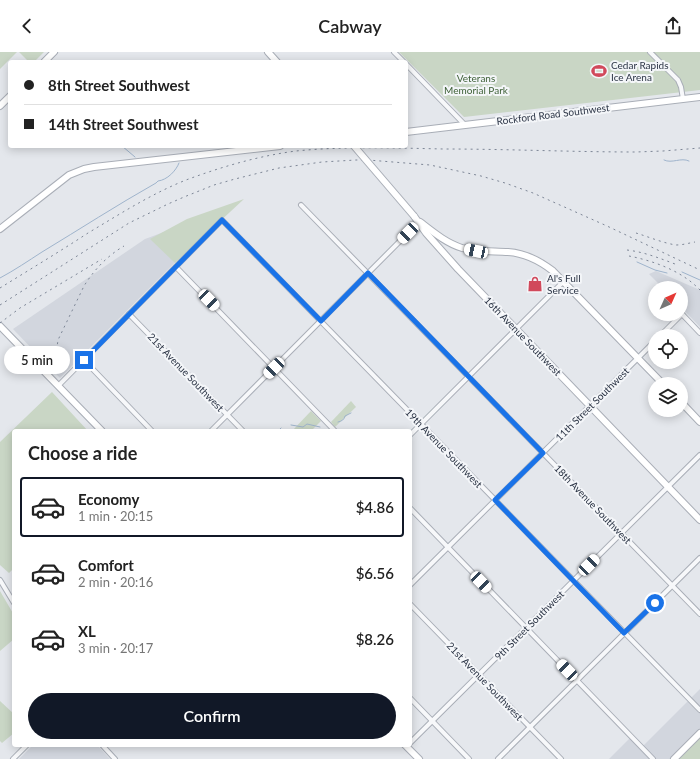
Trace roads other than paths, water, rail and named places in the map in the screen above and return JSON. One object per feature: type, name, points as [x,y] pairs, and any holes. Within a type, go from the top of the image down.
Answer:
[{"type":"main road","points":[[46,60],[54,52]]},
{"type":"main road","points":[[268,52],[275,60]]},
{"type":"main road","name":"Rockford Road Southwest","points":[[408,132],[700,97]]},
{"type":"main road","points":[[0,106],[8,98]]},
{"type":"main road","points":[[0,229],[69,175],[84,169],[262,148]]},
{"type":"main road","name":"16th Avenue Southwest","points":[[356,148],[415,217],[438,248],[700,520]]},
{"type":"main road","points":[[415,217],[447,241],[462,248],[476,251],[510,252],[534,258],[545,264],[656,377]]},
{"type":"main road","points":[[0,326],[100,429]]},
{"type":"main road","points":[[688,409],[700,422]]},
{"type":"main road","points":[[674,759],[700,733]]},
{"type":"main road","points":[[410,747],[419,759]]},
{"type":"street","points":[[394,52],[402,60]]},
{"type":"street","points":[[650,52],[678,80],[683,99]]},
{"type":"street","points":[[408,66],[465,125]]},
{"type":"street","name":"18th Avenue Southwest","points":[[301,205],[700,614]]},
{"type":"street","name":"19th Avenue Southwest","points":[[176,267],[222,220],[700,710]]},
{"type":"street","points":[[213,429],[408,233]]},
{"type":"street","points":[[58,386],[176,267],[333,429]]},
{"type":"street","points":[[412,433],[563,282]]},
{"type":"street","name":"21st Avenue Southwest","points":[[129,314],[241,429]]},
{"type":"street","points":[[667,329],[674,321]]},
{"type":"street","points":[[688,321],[700,333]]},
{"type":"street","name":"11th Street Southwest","points":[[412,583],[648,348]]},
{"type":"street","points":[[84,360],[150,429]]},
{"type":"street","name":"9th Street Southwest","points":[[412,741],[700,455]]},
{"type":"street","points":[[412,510],[653,759]]},
{"type":"street","points":[[498,759],[700,558]]},
{"type":"street","points":[[0,580],[12,600]]},
{"type":"street","name":"21st Avenue Southwest","points":[[412,606],[561,759]]},
{"type":"street","points":[[412,700],[469,759]]},
{"type":"street","points":[[13,759],[26,747]]},
{"type":"street","points":[[104,747],[115,759]]},
{"type":"waterway","points":[[124,148],[135,157]]},
{"type":"waterway","points":[[664,160],[689,161]]},
{"type":"waterway","points":[[0,278],[113,208],[158,181],[168,177],[179,163]]},
{"type":"waterway","points":[[637,262],[655,270],[667,273]]},
{"type":"waterway","points":[[682,272],[700,280]]},
{"type":"waterway","points":[[338,422],[343,420],[345,416],[351,413]]},
{"type":"waterway","points":[[291,425],[303,427],[307,424],[320,427]]},
{"type":"railway","points":[[0,288],[88,233],[160,192],[186,180],[240,162],[268,156],[314,149],[351,148],[492,149],[588,152],[636,152],[700,148]]},
{"type":"railway","points":[[0,305],[129,223],[184,197],[214,185],[279,168],[322,162],[356,160],[430,165],[481,176],[505,183],[533,193],[607,226],[700,270]]},
{"type":"railway","points":[[636,233],[676,245],[695,242]]},
{"type":"railway","points":[[55,374],[58,340],[84,286],[101,264],[124,246]]},
{"type":"railway","points":[[627,250],[657,257],[675,264]]},
{"type":"railway","points":[[629,256],[658,264],[676,272],[685,277],[700,290]]},
{"type":"railway","points":[[0,323],[20,308],[102,259]]},
{"type":"place","name":"Cedar Rapids Ice Arena","points":[[599,71]]},
{"type":"place","name":"Al's Full Service","points":[[535,284]]},
{"type":"park label","name":"Veterans Memorial Park","points":[[476,84]]}]
